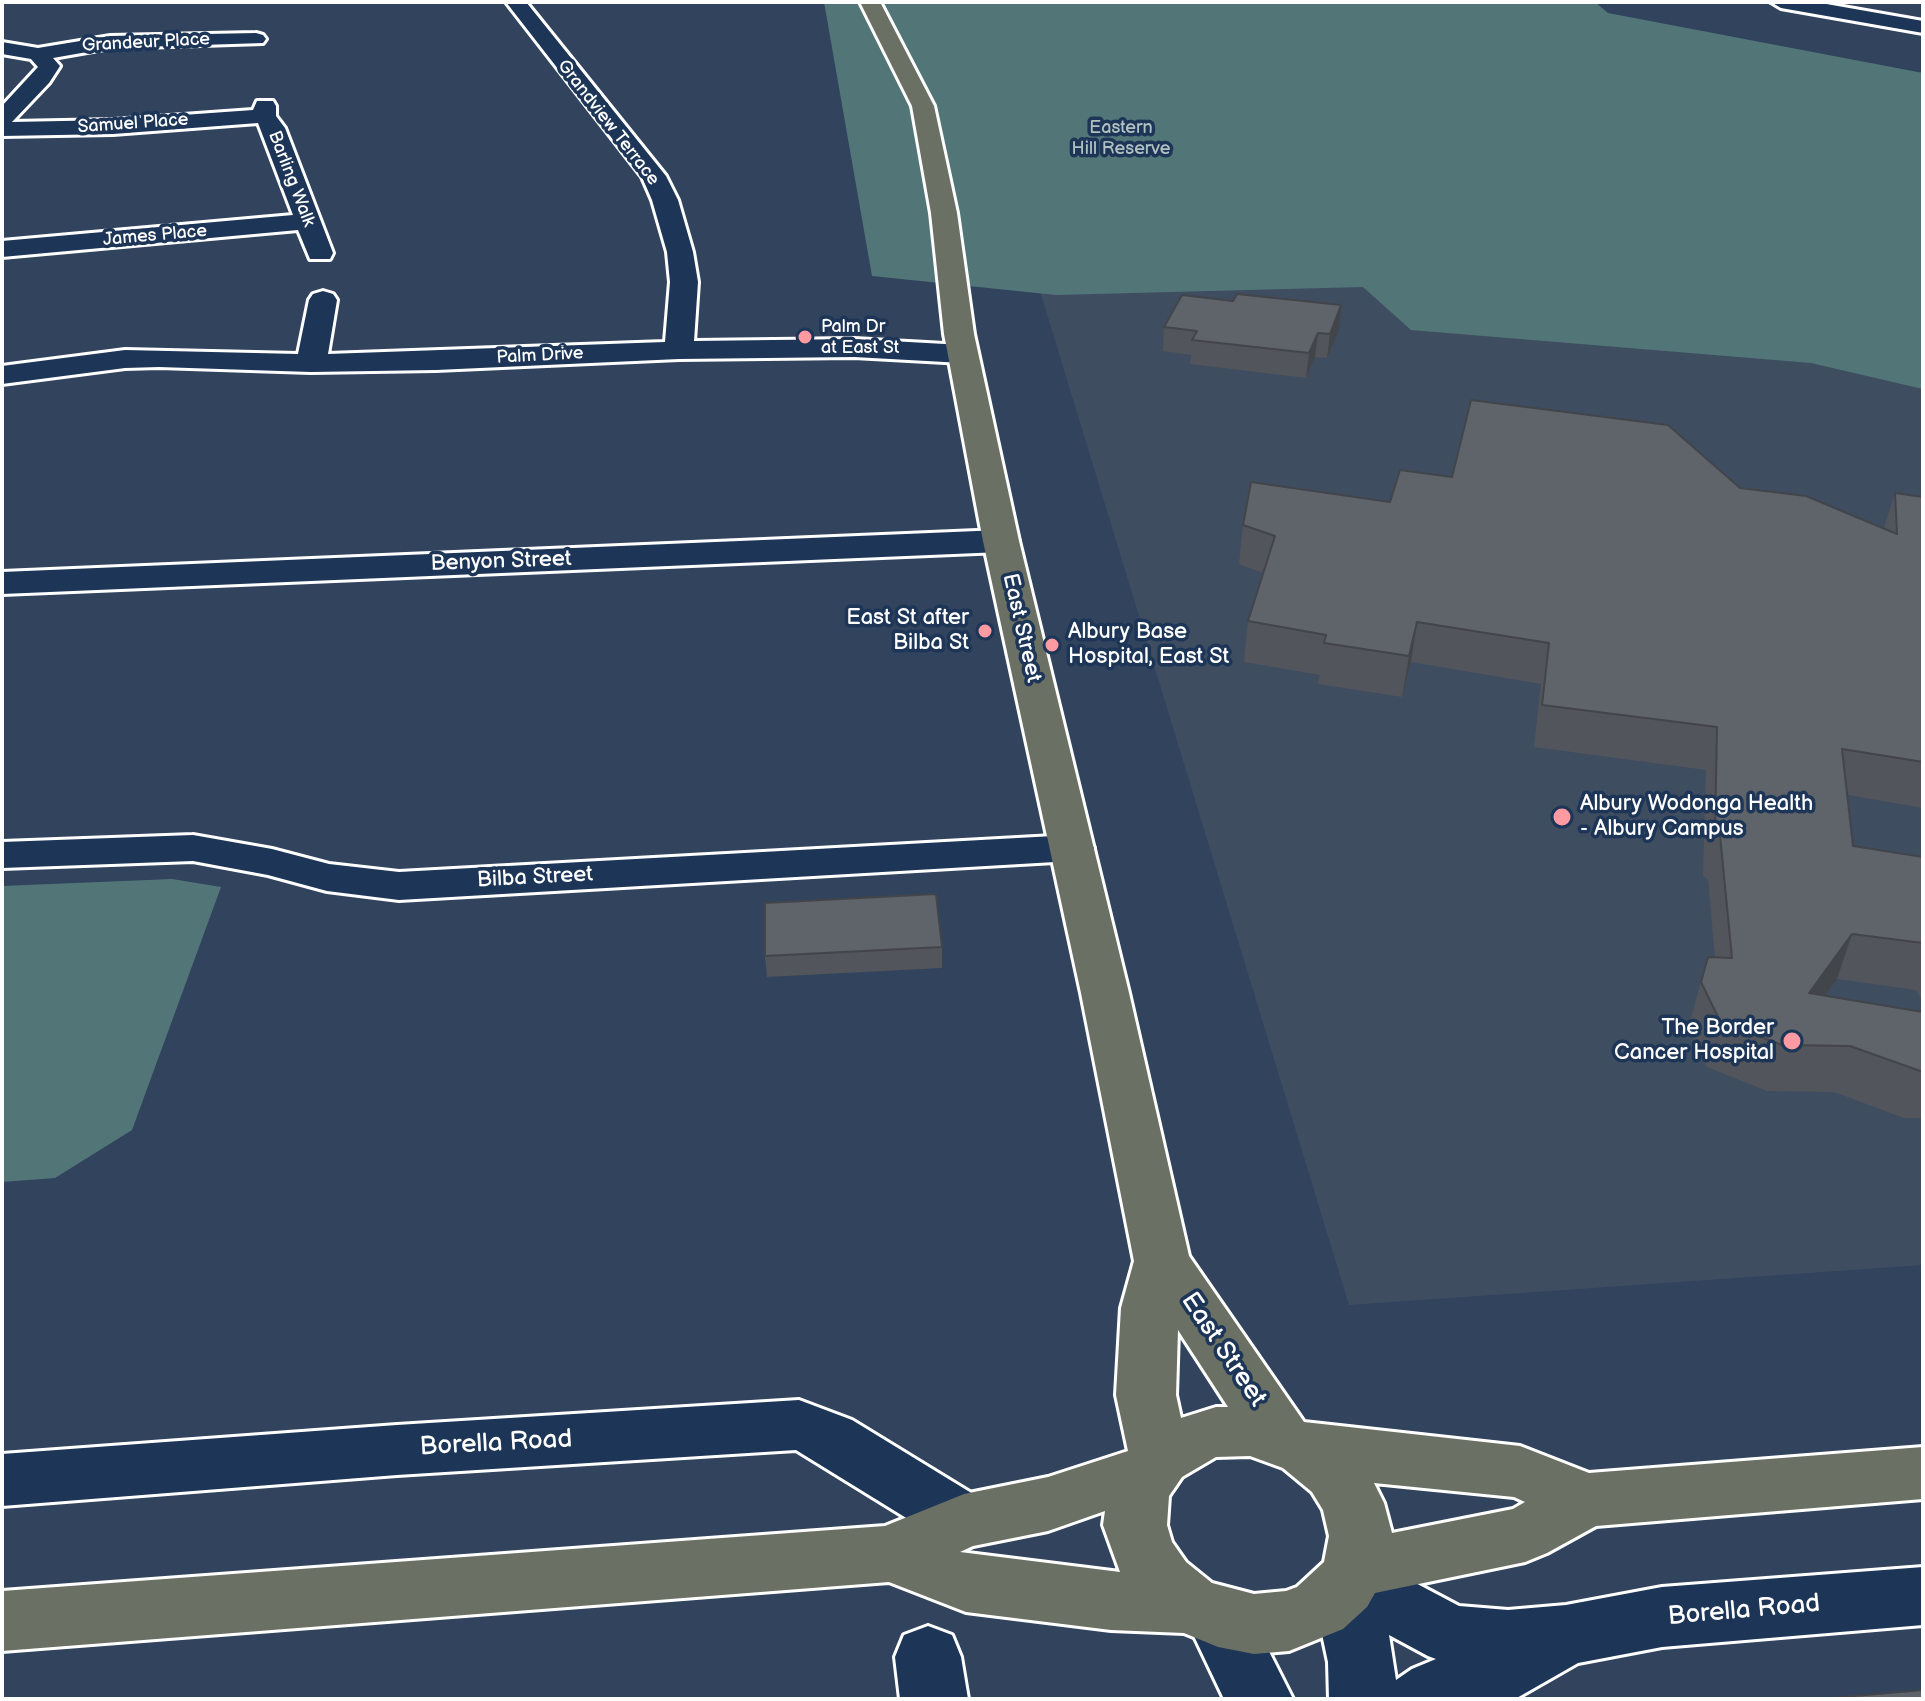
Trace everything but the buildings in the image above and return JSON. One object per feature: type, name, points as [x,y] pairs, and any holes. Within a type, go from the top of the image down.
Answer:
[{"type":"main road","name":"East Street","points":[[870,2],[923,106],[944,213],[961,344],[1001,541],[1162,1261],[1294,1445]]},
{"type":"main road","name":"East Street","points":[[1155,1465],[1146,1383],[1150,1308],[1162,1261]]},
{"type":"main road","points":[[2,1621],[890,1554],[964,1521],[1048,1504],[1155,1465],[1185,1442],[1216,1432],[1250,1431],[1294,1445],[1520,1472],[1586,1500]]},
{"type":"main road","points":[[890,1554],[966,1583],[1204,1610],[1254,1624],[1289,1621],[1320,1608],[1349,1578],[1361,1536],[1353,1503],[1334,1474],[1294,1445]]},
{"type":"main road","points":[[1155,1465],[1138,1496],[1135,1525],[1143,1554],[1163,1582],[1204,1610]]},
{"type":"main road","points":[[1349,1578],[1525,1534],[1586,1500],[1923,1473]]},
{"type":"street","name":"Grandview Terrace","points":[[516,2],[654,176],[665,200],[680,252],[684,282],[679,350]]},
{"type":"street","points":[[1782,2],[1923,27]]},
{"type":"street","name":"Grandeur Place","points":[[2,48],[38,54],[110,42],[256,40]]},
{"type":"street","points":[[2,119],[47,71],[49,66],[38,54]]},
{"type":"street","name":"Samuel Place","points":[[2,129],[113,127],[265,111]]},
{"type":"street","name":"Barling Walk","points":[[265,111],[320,253]]},
{"type":"street","name":"James Place","points":[[2,249],[308,221]]},
{"type":"street","points":[[311,363],[323,300]]},
{"type":"street","name":"Palm Drive","points":[[13,374],[132,373],[226,358],[311,363],[436,361],[679,350],[961,344]]},
{"type":"street","name":"Benyon Street","points":[[2,583],[1001,541]]},
{"type":"street","name":"Bilba Street","points":[[2,855],[193,848],[272,862],[327,877],[399,886],[1072,848]]},
{"type":"street","name":"Borella Road","points":[[2,1480],[397,1450],[799,1425],[831,1438],[964,1521]]},
{"type":"street","points":[[1349,1578],[1362,1662],[1363,1699]]},
{"type":"street","name":"Borella Road","points":[[1349,1578],[1451,1635],[1508,1640],[1566,1635],[1662,1617],[1923,1596]]},
{"type":"street","points":[[1204,1610],[1259,1699]]},
{"type":"street","name":"Borella Road","points":[[1422,1699],[1436,1691],[1504,1672],[1566,1635]]},
{"type":"shaded area","name":"Albury Wodonga Health - Albury Campus","points":[[1791,251],[1923,370],[1923,1265],[1349,1305],[1036,278]]},
{"type":"green space","name":"Eastern Hill Reserve","points":[[824,2],[1595,2],[1608,13],[1923,73],[1923,389],[1811,363],[1411,330],[1363,287],[1056,295],[872,276]]},
{"type":"green space","points":[[172,879],[221,887],[132,1130],[55,1178],[2,1182],[2,886]]},
{"type":"place","name":"Palm Dr at East St","points":[[805,337]]},
{"type":"place","name":"East St after Bilba St","points":[[985,631]]},
{"type":"place","name":"Albury Base Hospital, East St","points":[[1052,645]]},
{"type":"place","name":"Albury Wodonga Health - Albury Campus","points":[[1562,817]]},
{"type":"place","name":"The Border Cancer Hospital","points":[[1792,1041]]}]
